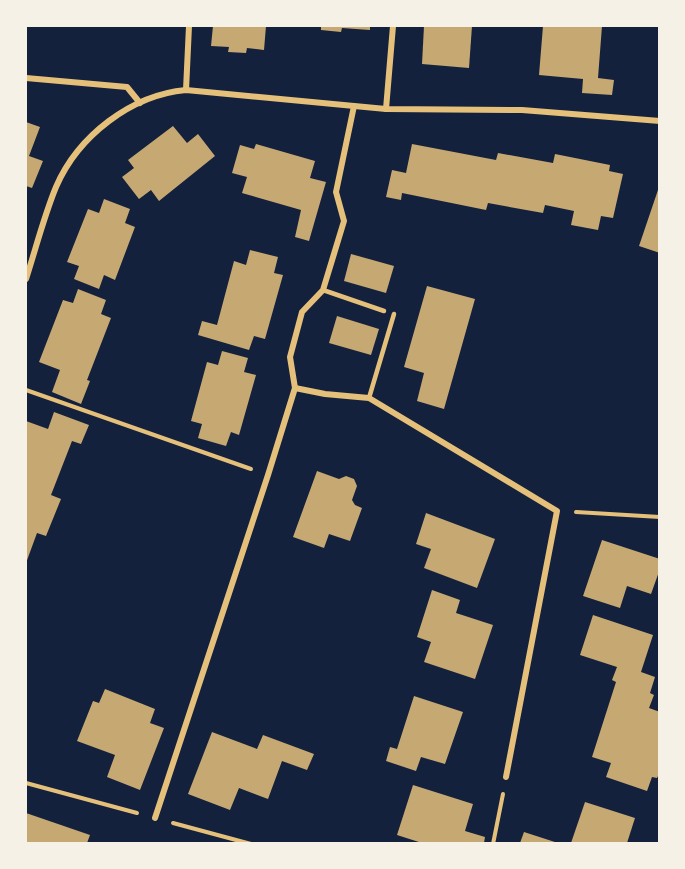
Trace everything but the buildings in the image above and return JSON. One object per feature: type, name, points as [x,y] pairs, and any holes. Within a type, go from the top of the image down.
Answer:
[{"type":"street","points":[[186,90],[189,26]]},
{"type":"street","points":[[386,109],[393,26]]},
{"type":"street","points":[[26,78],[127,87],[140,103]]},
{"type":"street","points":[[26,279],[56,186],[77,152],[95,131],[140,103],[165,92],[186,90],[386,109],[522,110],[660,121]]},
{"type":"street","points":[[155,818],[295,388],[290,357],[302,312],[323,290],[344,221],[336,192],[354,106]]},
{"type":"street","points":[[295,388],[325,394],[369,398],[557,512],[506,777]]},
{"type":"lane","points":[[323,290],[384,311]]},
{"type":"lane","points":[[369,398],[394,314]]},
{"type":"path","points":[[26,390],[268,475]]},
{"type":"path","points":[[557,512],[660,517]]},
{"type":"path","points":[[493,843],[506,777]]}]
